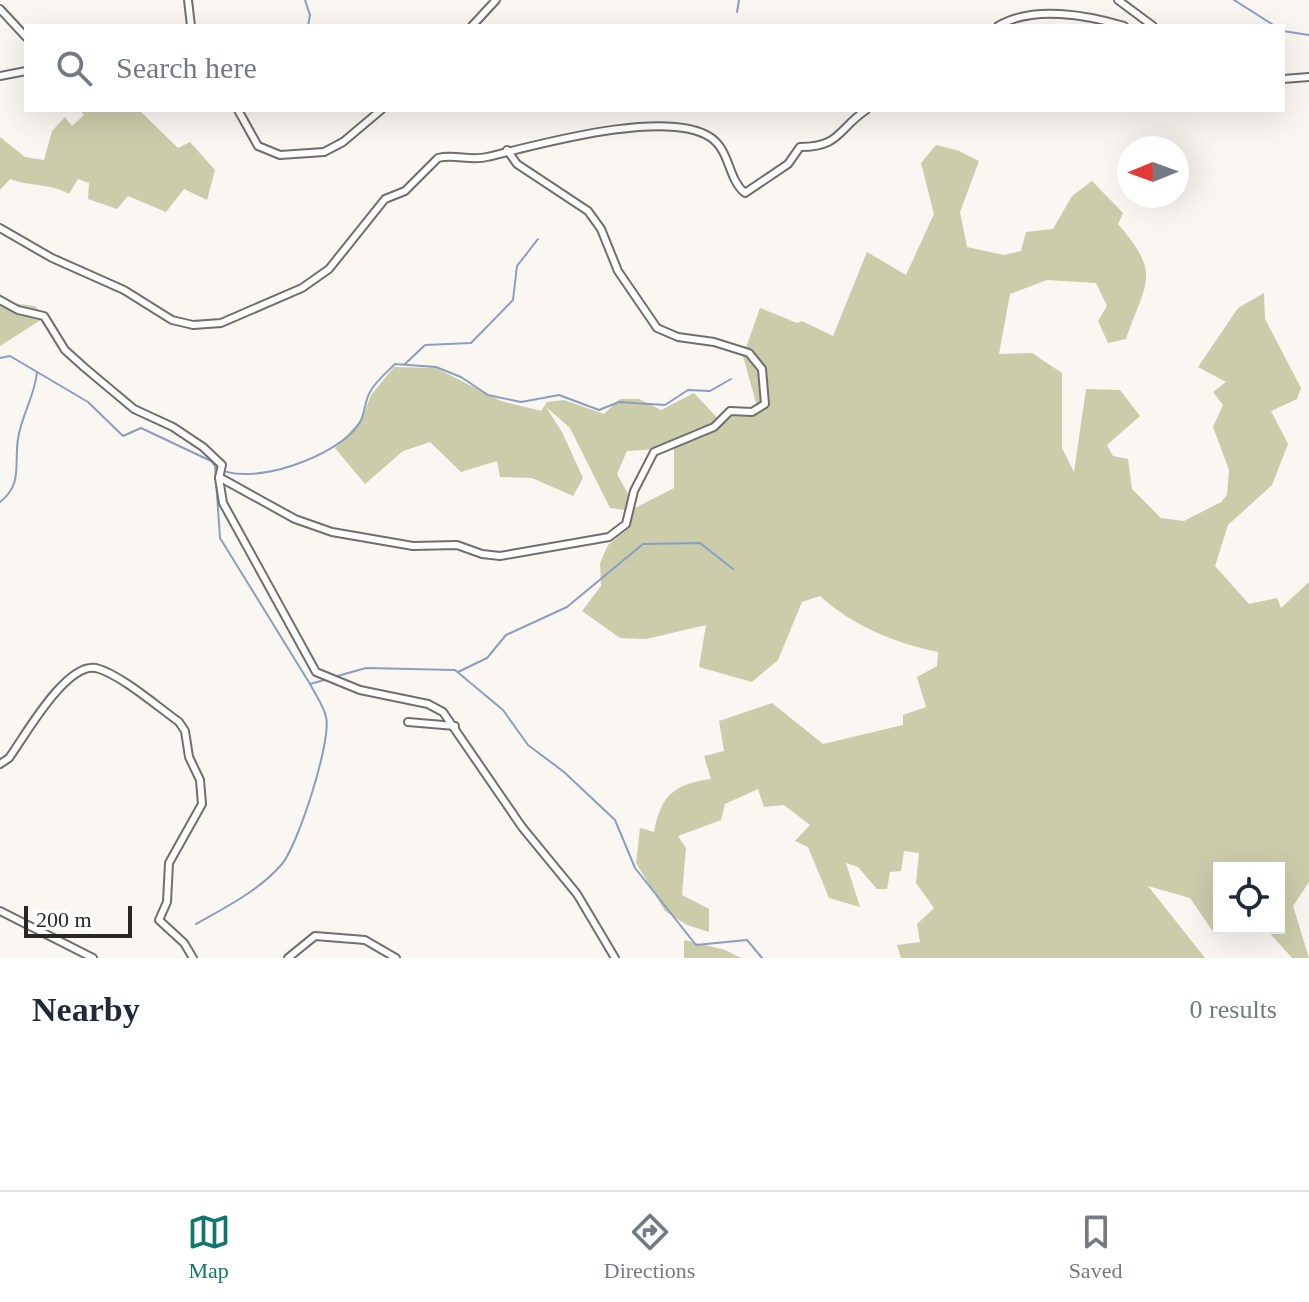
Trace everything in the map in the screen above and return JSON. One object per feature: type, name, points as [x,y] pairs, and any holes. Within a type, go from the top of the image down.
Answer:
[{"type":"street","points":[[188,0],[191,24]]},
{"type":"street","points":[[474,24],[496,0]]},
{"type":"street","points":[[1118,0],[1150,24]]},
{"type":"street","points":[[0,9],[24,35]]},
{"type":"street","points":[[1004,24],[1035,14],[1087,17],[1116,24]]},
{"type":"street","points":[[0,76],[24,71]]},
{"type":"street","points":[[1285,79],[1309,77]]},
{"type":"street","points":[[239,112],[258,146],[280,155],[324,152],[343,142],[379,112]]},
{"type":"street","points":[[0,228],[52,258],[124,290],[172,320],[193,325],[221,323],[302,288],[329,269],[385,199],[405,191],[438,158],[479,158],[556,137],[598,135],[627,127],[679,128],[703,134],[717,143],[745,193],[788,164],[800,147],[814,148],[838,139],[848,123],[863,112]]},
{"type":"street","points":[[219,476],[295,519],[332,532],[413,546],[457,545],[482,554],[500,556],[609,537],[626,524],[634,491],[654,452],[714,427],[730,411],[752,412],[765,404],[762,369],[749,353],[714,342],[678,337],[657,328],[618,271],[601,229],[588,211],[517,164],[507,150]]},
{"type":"street","points":[[0,300],[15,309],[44,316],[65,350],[126,403],[173,427],[203,447],[222,465],[219,476],[223,503],[266,576],[316,672],[360,690],[428,704],[443,712],[522,827],[586,906],[615,958]]},
{"type":"street","points":[[0,764],[9,758],[52,697],[76,671],[84,668],[95,668],[116,678],[179,722],[185,731],[189,757],[200,780],[202,804],[169,863],[167,902],[159,920],[184,943],[193,958]]},
{"type":"street","points":[[408,722],[455,726]]},
{"type":"street","points":[[0,911],[93,958]]},
{"type":"street","points":[[288,958],[315,936],[372,942],[396,958]]},
{"type":"green space","points":[[82,112],[141,112],[178,148],[190,142],[215,170],[207,200],[184,189],[166,212],[128,196],[117,209],[88,199],[89,183],[78,179],[69,194],[10,179],[0,190],[0,137],[25,157],[44,160],[52,131],[65,117],[72,126],[84,115]]},
{"type":"green space","points":[[936,145],[979,161],[960,212],[967,247],[1004,255],[1021,251],[1026,232],[1053,229],[1072,196],[1092,181],[1123,213],[1118,224],[1141,255],[1146,279],[1126,339],[1108,343],[1098,321],[1107,306],[1096,283],[1047,280],[1010,294],[999,354],[1032,353],[1062,373],[1062,448],[1074,472],[1086,389],[1120,390],[1140,416],[1107,445],[1113,456],[1128,459],[1132,489],[1161,518],[1184,521],[1221,502],[1227,495],[1229,470],[1213,427],[1223,405],[1213,392],[1226,382],[1198,367],[1238,308],[1264,293],[1265,319],[1301,388],[1297,399],[1271,411],[1288,444],[1272,485],[1228,525],[1215,566],[1249,604],[1277,598],[1281,608],[1309,582],[1309,882],[1293,906],[1309,958],[1292,958],[1270,934],[1285,934],[1285,862],[1213,862],[1213,932],[1190,898],[1148,886],[1205,958],[901,958],[897,945],[920,942],[917,924],[934,908],[916,883],[919,853],[904,851],[901,871],[890,872],[887,889],[877,889],[858,867],[846,863],[860,907],[829,898],[808,847],[795,841],[810,825],[784,805],[764,807],[758,789],[725,804],[721,820],[678,836],[686,848],[682,895],[709,909],[709,932],[687,925],[665,911],[636,863],[640,828],[654,832],[665,800],[671,794],[687,784],[711,779],[704,756],[724,751],[719,721],[772,703],[823,744],[903,725],[903,715],[926,707],[917,677],[937,666],[938,652],[875,632],[846,616],[820,596],[802,602],[778,660],[752,682],[699,667],[706,625],[646,639],[620,638],[582,611],[601,586],[600,563],[608,545],[628,529],[635,508],[674,488],[674,448],[627,451],[617,474],[628,494],[625,510],[610,508],[570,428],[546,407],[562,432],[583,478],[573,496],[532,478],[500,477],[497,461],[461,472],[430,442],[403,451],[365,484],[335,448],[362,419],[371,395],[394,367],[436,368],[501,401],[541,411],[547,402],[564,400],[604,414],[620,399],[639,399],[661,410],[694,393],[723,424],[733,414],[758,410],[743,356],[760,308],[797,323],[802,321],[833,336],[867,252],[906,275],[934,214],[921,163]]},
{"type":"green space","points":[[0,293],[5,302],[34,306],[47,316],[0,346]]},
{"type":"green space","points":[[684,940],[725,950],[741,958],[684,958]]},
{"type":"waterway","points":[[305,0],[310,15],[308,24]]},
{"type":"waterway","points":[[737,12],[739,0]]},
{"type":"waterway","points":[[1234,0],[1272,24]]},
{"type":"waterway","points":[[1285,31],[1309,35]]},
{"type":"waterway","points":[[405,364],[425,345],[471,343],[513,300],[517,266],[538,239]]},
{"type":"waterway","points":[[0,358],[10,356],[88,402],[123,436],[141,428],[211,461],[215,466],[220,538],[310,684],[328,679]]},
{"type":"waterway","points":[[215,467],[230,473],[270,471],[293,466],[334,446],[350,435],[360,422],[372,388],[395,364],[436,367],[461,377],[488,395],[521,402],[559,395],[599,410],[619,402],[665,405],[688,390],[710,391],[731,379]]},
{"type":"waterway","points":[[0,502],[15,481],[20,431],[37,372]]},
{"type":"waterway","points":[[458,672],[487,658],[506,635],[567,607],[643,544],[700,543],[733,569]]},
{"type":"waterway","points":[[334,677],[366,668],[455,670],[503,710],[528,745],[564,772],[615,820],[635,868],[696,945],[747,940],[762,958]]},
{"type":"waterway","points":[[196,924],[264,882],[289,853],[312,792],[324,747],[326,717],[310,684]]}]
